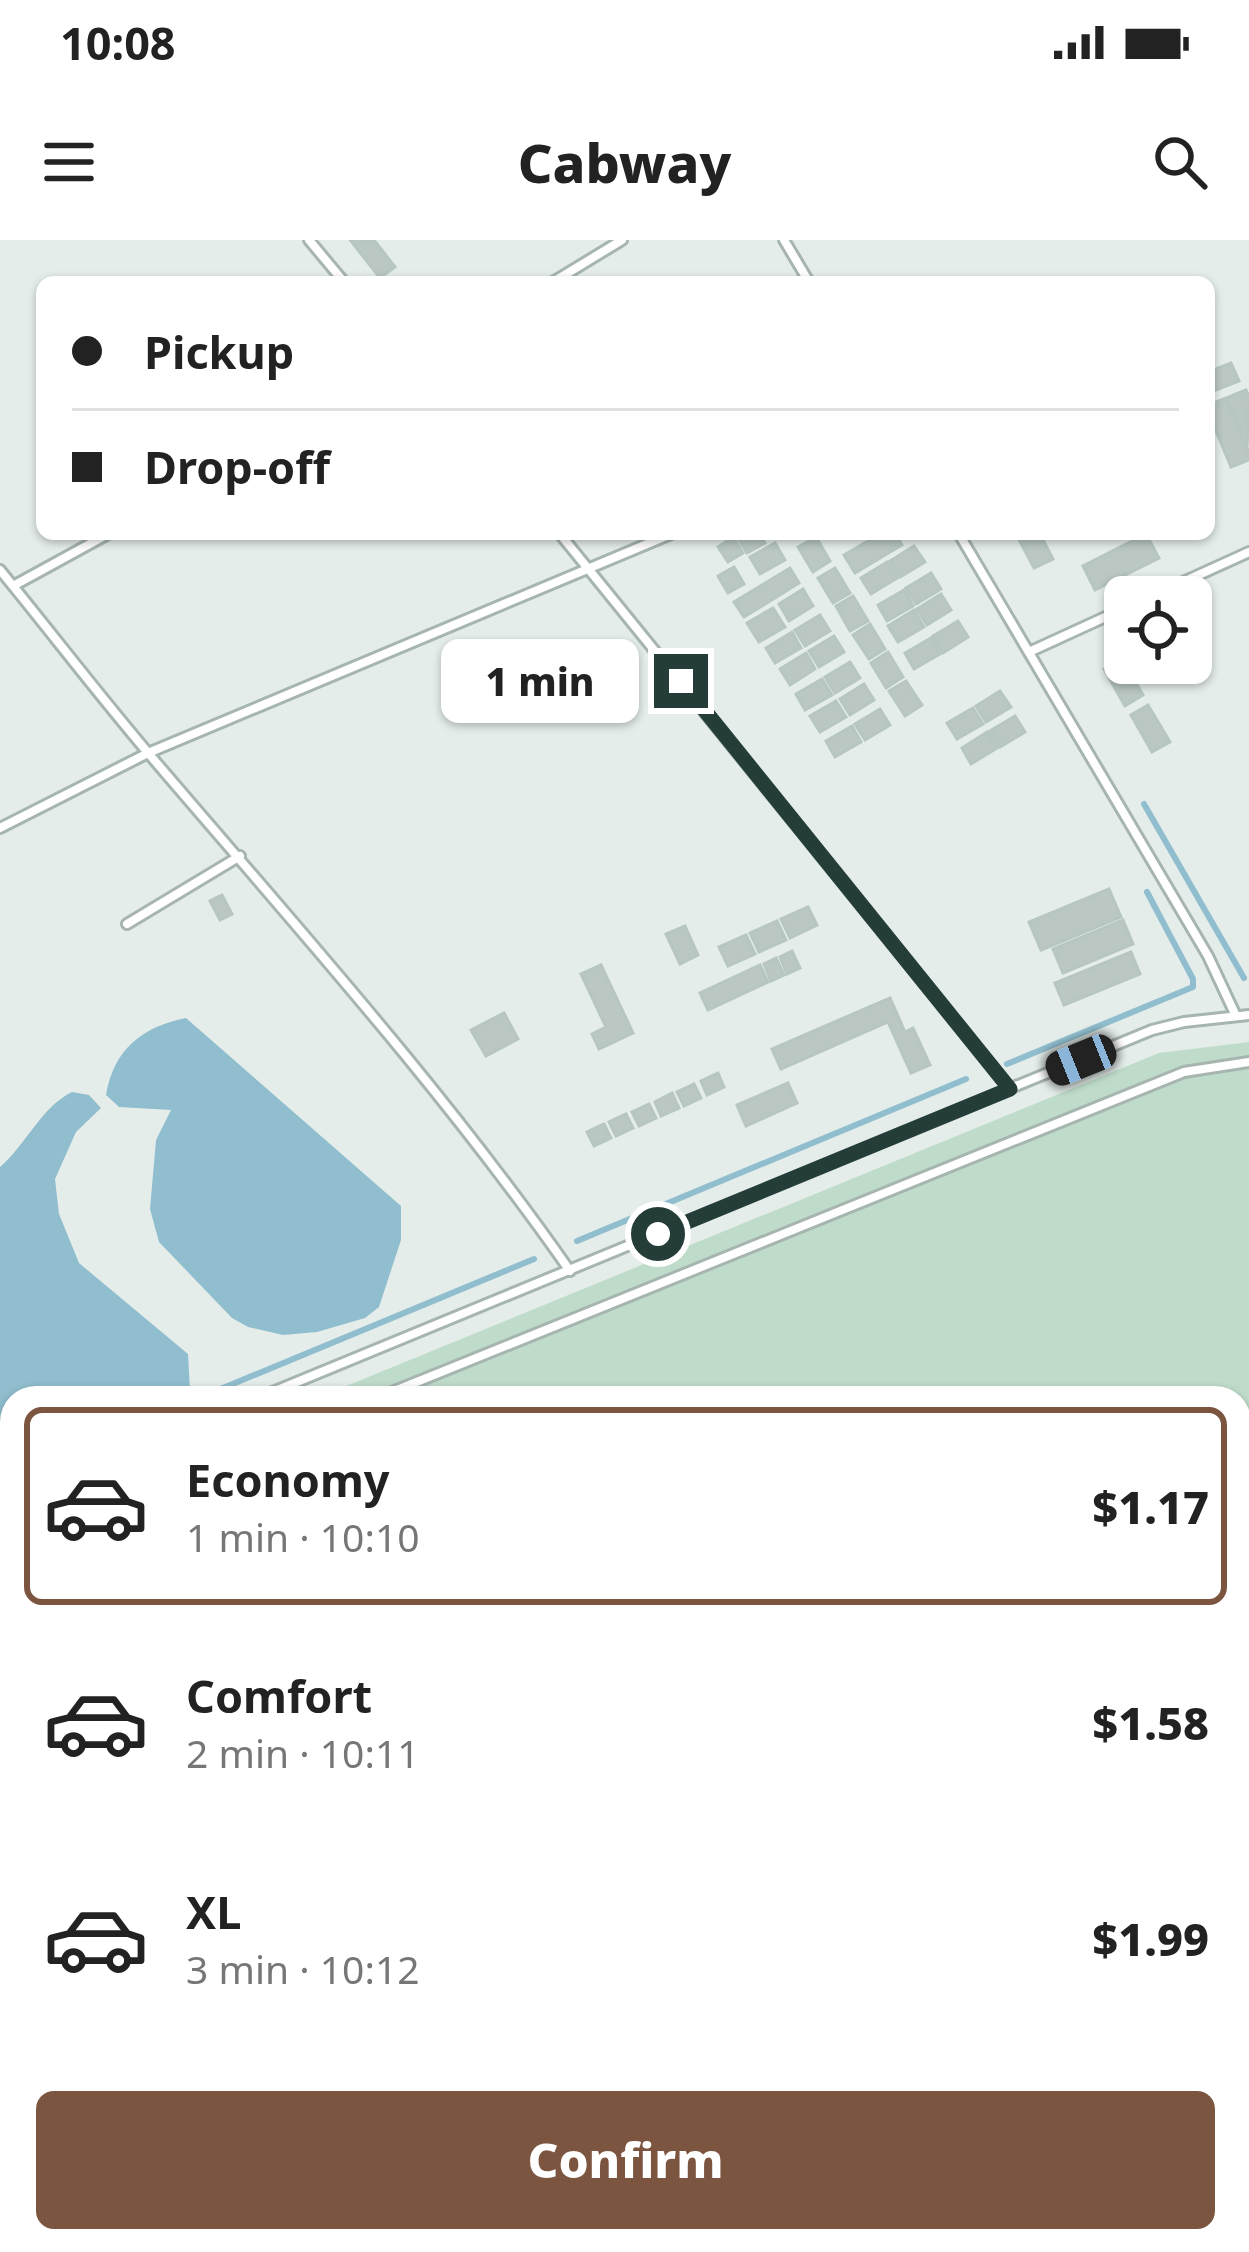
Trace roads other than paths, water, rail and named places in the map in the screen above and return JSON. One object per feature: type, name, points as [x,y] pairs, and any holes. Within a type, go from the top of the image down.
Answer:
[{"type":"lane","points":[[309,240],[339,276]]},
{"type":"lane","points":[[563,276],[622,240]]},
{"type":"lane","points":[[784,240],[805,276]]},
{"type":"lane","points":[[13,586],[97,540]]},
{"type":"lane","points":[[565,540],[1010,1089]]},
{"type":"lane","points":[[0,828],[148,754],[657,540]]},
{"type":"lane","points":[[963,540],[1208,956],[1236,1016]]},
{"type":"lane","points":[[1196,576],[1249,552]]},
{"type":"lane","points":[[0,570],[148,754],[240,856],[510,1184],[570,1270]]},
{"type":"lane","points":[[1029,652],[1104,618]]},
{"type":"lane","points":[[127,924],[240,856]]},
{"type":"lane","points":[[287,1386],[1152,1030],[1249,1015]]},
{"type":"lane","points":[[407,1386],[1184,1072],[1249,1062]]},
{"type":"water","points":[[186,1018],[401,1206],[401,1240],[379,1307],[365,1318],[317,1332],[283,1335],[248,1327],[232,1318],[159,1242],[150,1209],[156,1140],[171,1110],[119,1107],[106,1095],[116,1065],[132,1043],[156,1027]]},
{"type":"water","points":[[72,1092],[89,1095],[101,1108],[76,1132],[55,1179],[59,1214],[79,1263],[188,1354],[190,1386],[0,1386],[0,1167]]},
{"type":"waterway","points":[[1144,804],[1244,978]]},
{"type":"waterway","points":[[1007,1064],[1193,987],[1147,892]]},
{"type":"waterway","points":[[577,1241],[966,1079]]},
{"type":"waterway","points":[[228,1386],[534,1259]]}]
